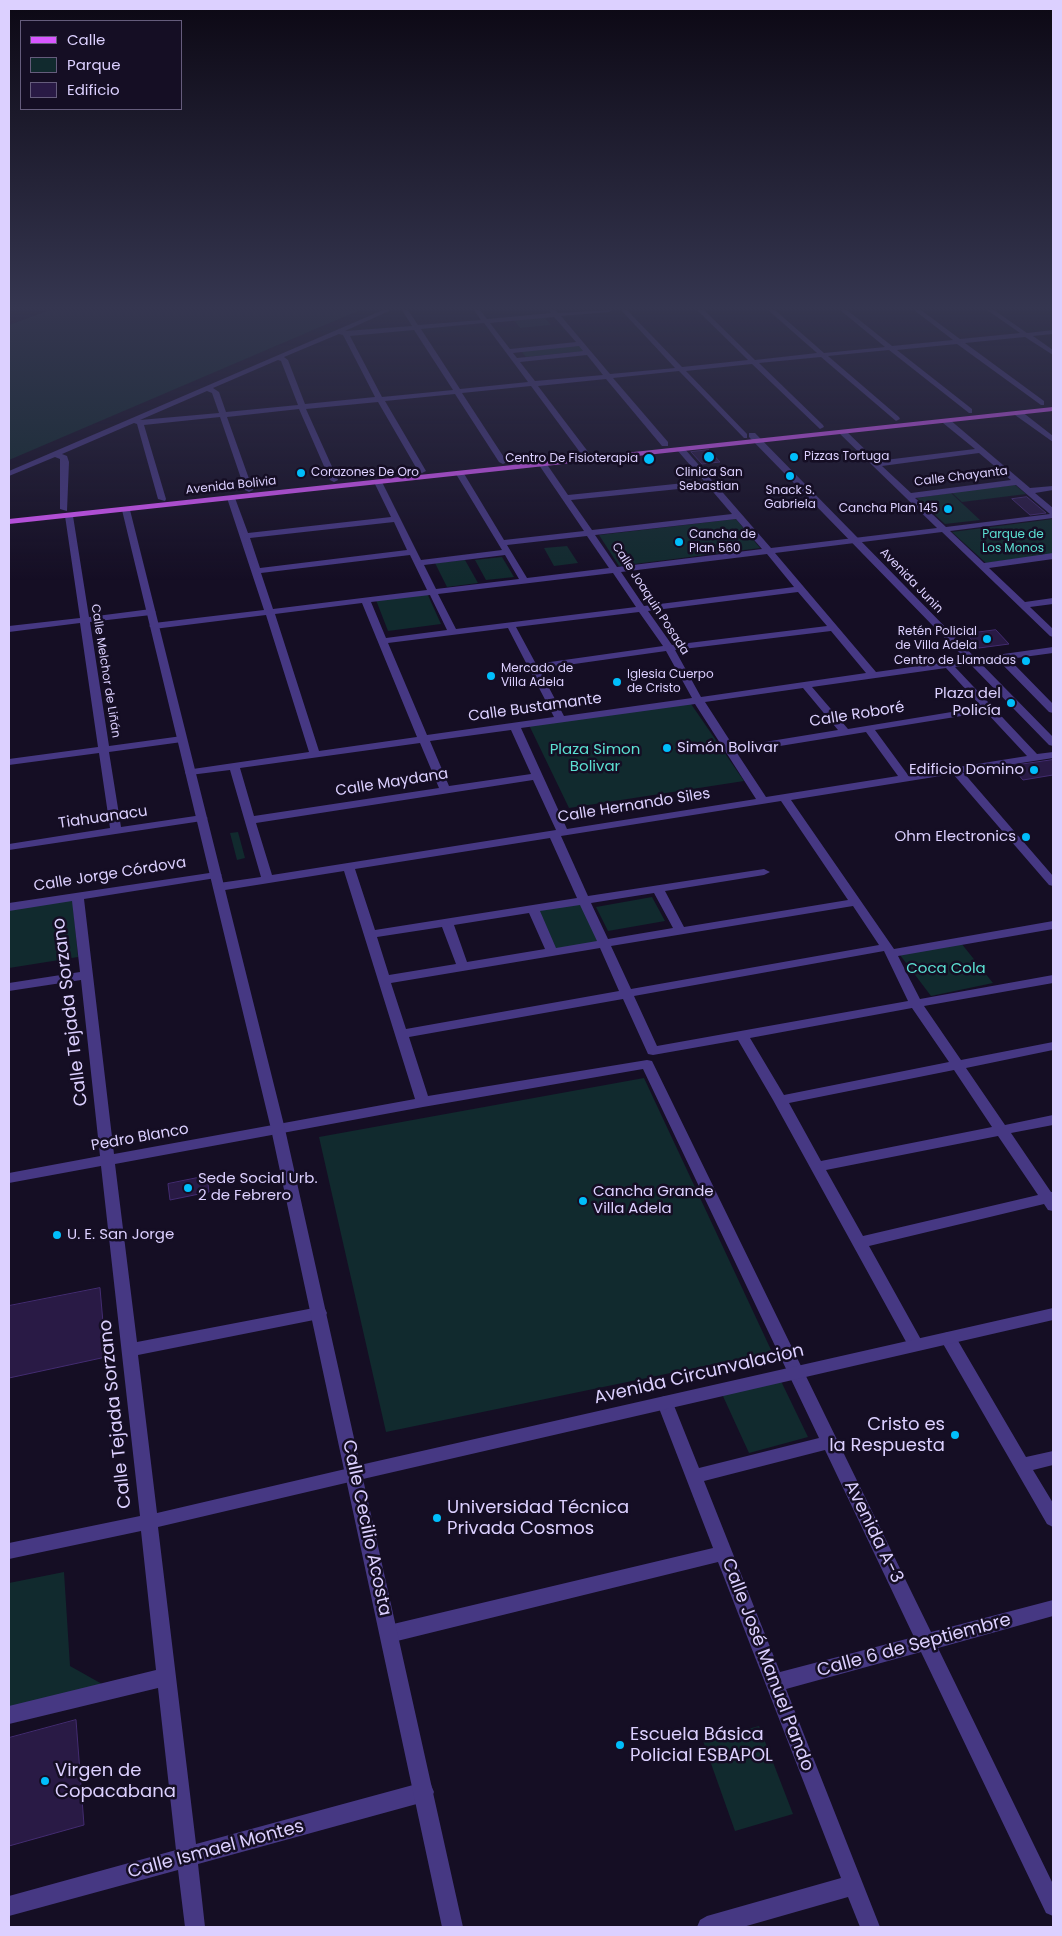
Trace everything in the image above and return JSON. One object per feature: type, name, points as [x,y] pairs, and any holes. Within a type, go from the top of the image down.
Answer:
[{"type":"main road","name":"Avenida Bolivia","points":[[9,515],[231,498],[460,474],[681,450],[820,427],[1053,402]]},
{"type":"main road","name":"Avenida Bolivia","points":[[125,506],[162,499],[665,444],[842,432],[1053,409]]},
{"type":"main road","name":"Avenida Bolivia","points":[[9,522],[67,512]]},
{"type":"street","points":[[9,466],[162,400]]},
{"type":"street","points":[[9,474],[137,421],[180,400]]},
{"type":"street","points":[[218,400],[249,490]]},
{"type":"street","points":[[299,400],[334,480]]},
{"type":"street","points":[[137,421],[224,415],[367,400]]},
{"type":"street","points":[[381,400],[422,471]]},
{"type":"street","points":[[463,400],[503,462]]},
{"type":"street","points":[[546,400],[585,453]]},
{"type":"street","points":[[628,400],[665,444]]},
{"type":"street","name":"Avenida Junin","points":[[713,400],[752,437],[1053,743]]},
{"type":"street","points":[[793,400],[820,427]]},
{"type":"street","points":[[874,400],[896,419]]},
{"type":"street","points":[[956,400],[969,411]]},
{"type":"street","points":[[1038,400],[1042,403]]},
{"type":"street","points":[[1018,413],[1053,440]]},
{"type":"street","points":[[137,421],[162,499]]},
{"type":"street","points":[[946,421],[1053,512]]},
{"type":"street","points":[[842,432],[1053,634]]},
{"type":"street","points":[[681,450],[873,675]]},
{"type":"street","points":[[876,464],[980,451]]},
{"type":"street","name":"Calle Melchor de Liñán","points":[[55,454],[64,458],[65,462],[67,512],[116,831]]},
{"type":"street","name":"Calle Joaquin Posada","points":[[543,464],[669,648],[698,700],[763,801]]},
{"type":"street","points":[[460,474],[525,581]]},
{"type":"street","points":[[378,482],[453,633]]},
{"type":"street","name":"Calle Chayanta","points":[[909,496],[1017,482]]},
{"type":"street","points":[[567,498],[710,483]]},
{"type":"street","points":[[1028,490],[1053,488]]},
{"type":"street","points":[[231,498],[245,536],[315,755]]},
{"type":"street","name":"Calle Cecilio Acosta","points":[[125,506],[278,1129],[453,1927]]},
{"type":"street","points":[[502,543],[739,516]]},
{"type":"street","points":[[154,626],[1053,516]]},
{"type":"street","points":[[245,536],[396,519]]},
{"type":"street","points":[[256,571],[413,552]]},
{"type":"street","points":[[418,563],[508,552]]},
{"type":"street","points":[[982,566],[1053,556]]},
{"type":"street","points":[[383,641],[800,589]]},
{"type":"street","points":[[365,600],[445,790]]},
{"type":"street","points":[[1023,605],[1053,601]]},
{"type":"street","points":[[9,629],[151,612]]},
{"type":"street","points":[[511,626],[561,720]]},
{"type":"street","points":[[532,667],[833,628]]},
{"type":"street","name":"Calle Bustamante","points":[[190,772],[1053,650]]},
{"type":"street","points":[[1001,657],[1049,701],[1053,710]]},
{"type":"street","points":[[948,665],[987,709],[1035,758]]},
{"type":"street","points":[[805,685],[844,732]]},
{"type":"street","name":"Calle Roboré","points":[[731,751],[987,709]]},
{"type":"street","name":"Avenida A-3","points":[[515,726],[537,776],[584,901],[629,993],[650,1057],[796,1373],[1053,1906]]},
{"type":"street","points":[[868,728],[906,779]]},
{"type":"street","points":[[9,762],[182,739]]},
{"type":"street","name":"Calle Hernando Siles","points":[[217,881],[267,879],[1053,755]]},
{"type":"street","points":[[234,766],[267,879]]},
{"type":"street","points":[[956,771],[1053,883]]},
{"type":"street","name":"Calle Maydana","points":[[251,820],[537,776]]},
{"type":"street","points":[[784,798],[889,950],[916,1004],[1052,1200],[859,1243]]},
{"type":"street","name":"Tiahuanacu","points":[[9,847],[202,818]]},
{"type":"street","points":[[348,866],[383,980],[424,1102]]},
{"type":"street","points":[[369,936],[764,872]]},
{"type":"street","name":"Calle Jorge Córdova","points":[[9,907],[217,881]]},
{"type":"street","points":[[658,889],[680,930]]},
{"type":"street","name":"Calle Tejada Sorzano","points":[[78,897],[195,1927]]},
{"type":"street","points":[[383,980],[856,902]]},
{"type":"street","points":[[533,909],[552,952]]},
{"type":"street","points":[[447,923],[463,967]]},
{"type":"street","points":[[402,1034],[629,993],[1053,924]]},
{"type":"street","points":[[9,987],[88,974]]},
{"type":"street","name":"Pedro Blanco","points":[[9,1178],[424,1102],[650,1057],[741,1034],[1053,979]]},
{"type":"street","points":[[741,1034],[780,1100],[916,1346]]},
{"type":"street","points":[[780,1100],[1053,1046]]},
{"type":"street","points":[[817,1168],[1053,1120]]},
{"type":"street","points":[[129,1350],[319,1313]]},
{"type":"street","name":"Avenida Circunvalacion","points":[[9,1551],[149,1522],[1053,1314]]},
{"type":"street","points":[[948,1338],[1053,1519]]},
{"type":"street","name":"Calle José Manuel Pando","points":[[664,1403],[870,1927]]},
{"type":"street","points":[[694,1477],[830,1442]]},
{"type":"street","points":[[1022,1465],[1053,1458]]},
{"type":"street","points":[[389,1634],[723,1553]]},
{"type":"street","name":"Calle 6 de Septiembre","points":[[774,1683],[1053,1608]]},
{"type":"street","points":[[9,1715],[166,1677]]},
{"type":"street","name":"Calle Ismael Montes","points":[[9,1906],[424,1792]]},
{"type":"street","points":[[707,1927],[853,1885]]},
{"type":"green space","points":[[9,400],[149,400],[9,460]]},
{"type":"green space","points":[[1015,485],[1026,494],[962,502],[951,492]]},
{"type":"green space","name":"Cancha Plan 145","points":[[951,493],[980,520],[945,524],[917,498]]},
{"type":"green space","name":"Cancha de Plan 560","points":[[736,519],[760,548],[619,566],[599,535]]},
{"type":"green space","name":"Parque de Los Monos","points":[[1053,519],[1053,554],[986,563],[952,532]]},
{"type":"green space","points":[[567,546],[578,563],[554,566],[544,548]]},
{"type":"green space","points":[[502,557],[514,577],[486,580],[475,560]]},
{"type":"green space","points":[[465,560],[478,583],[447,587],[435,563]]},
{"type":"green space","points":[[427,593],[441,624],[388,631],[376,600]]},
{"type":"green space","name":"Plaza Simon Bolivar","points":[[689,701],[744,781],[569,808],[528,723]]},
{"type":"green space","points":[[238,832],[245,858],[237,860],[230,833]]},
{"type":"green space","points":[[72,894],[78,957],[9,968],[9,904]]},
{"type":"green space","points":[[652,897],[665,921],[608,931],[596,907]]},
{"type":"green space","points":[[582,903],[600,942],[553,949],[537,911]]},
{"type":"green space","name":"Coca Cola","points":[[961,943],[993,983],[931,996],[900,955]]},
{"type":"green space","points":[[644,1078],[772,1352],[386,1432],[319,1137]]},
{"type":"green space","points":[[779,1377],[808,1437],[749,1453],[722,1394]]},
{"type":"green space","points":[[64,1572],[70,1666],[102,1684],[9,1708],[9,1583]]},
{"type":"green space","points":[[759,1726],[793,1814],[735,1831],[703,1741]]},
{"type":"building","name":"Clinica San Sebastian","points":[[709,450],[720,462],[702,464],[691,452]]},
{"type":"building","points":[[1027,497],[1046,513],[1030,515],[1012,499]]},
{"type":"building","name":"Retén Policial de Villa Adela","points":[[996,630],[1009,644],[979,648],[966,634]]},
{"type":"building","name":"Edificio Domino","points":[[1053,760],[1053,775],[1023,780],[1011,766]]},
{"type":"building","name":"Sede Social Urb. 2 de Febrero","points":[[207,1176],[209,1192],[170,1200],[168,1184]]},
{"type":"building","points":[[100,1288],[106,1357],[9,1378],[9,1306]]},
{"type":"building","name":"Virgen de Copacabana","points":[[76,1720],[84,1825],[9,1846],[9,1738]]},
{"type":"place","name":"Clinica San Sebastian","points":[[709,457]]},
{"type":"place","name":"Pizzas Tortuga","points":[[794,457]]},
{"type":"place","name":"Centro De Fisioterapia","points":[[649,459]]},
{"type":"place","name":"Corazones De Oro","points":[[301,473]]},
{"type":"place","name":"Snack S. Gabriela","points":[[790,476]]},
{"type":"place","name":"Cancha Plan 145","points":[[948,509]]},
{"type":"place","name":"Cancha de Plan 560","points":[[679,542]]},
{"type":"place","name":"Retén Policial de Villa Adela","points":[[987,639]]},
{"type":"place","name":"Centro de Llamadas","points":[[1026,661]]},
{"type":"place","name":"Mercado de Villa Adela","points":[[491,676]]},
{"type":"place","name":"Iglesia Cuerpo de Cristo","points":[[617,682]]},
{"type":"place","name":"Plaza del Policía","points":[[1011,703]]},
{"type":"place","name":"Simón Bolivar","points":[[667,748]]},
{"type":"place","name":"Edificio Domino","points":[[1034,770]]},
{"type":"place","name":"Ohm Electronics","points":[[1026,837]]},
{"type":"place","name":"Sede Social Urb. 2 de Febrero","points":[[188,1188]]},
{"type":"place","name":"Cancha Grande Villa Adela","points":[[583,1201]]},
{"type":"place","name":"U. E. San Jorge","points":[[57,1235]]},
{"type":"place","name":"Cristo es la Respuesta","points":[[955,1435]]},
{"type":"place","name":"Universidad Técnica Privada Cosmos","points":[[437,1518]]},
{"type":"place","name":"Escuela Básica Policial ESBAPOL","points":[[620,1745]]},
{"type":"place","name":"Virgen de Copacabana","points":[[45,1781]]}]
